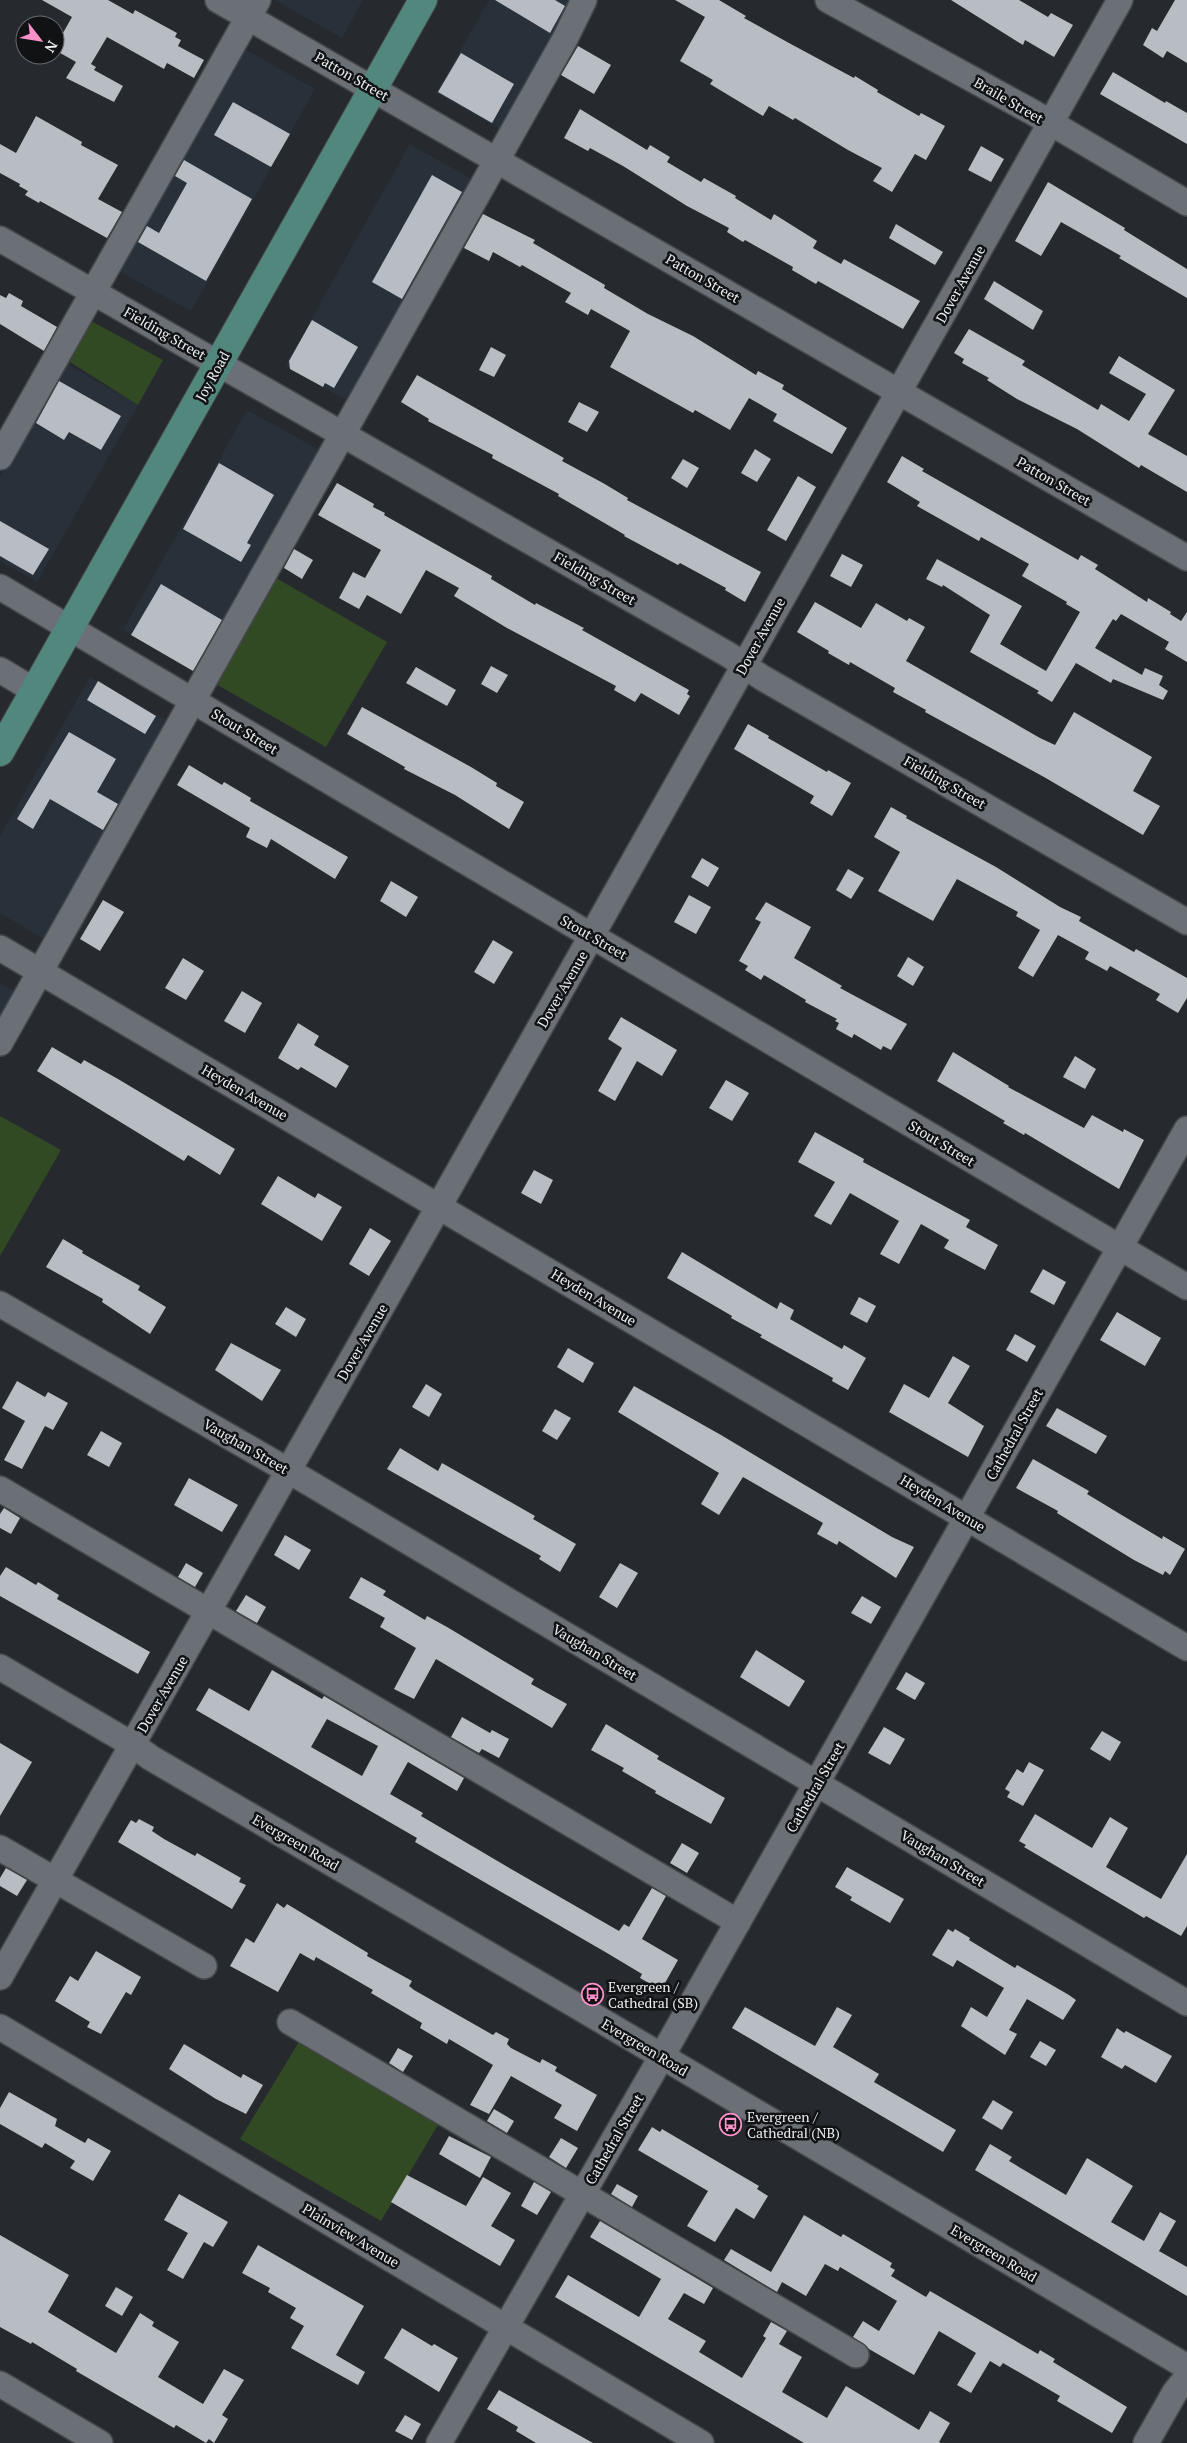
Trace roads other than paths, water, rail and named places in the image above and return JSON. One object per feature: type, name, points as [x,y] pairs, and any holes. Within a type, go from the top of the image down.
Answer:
[{"type":"main road","name":"Joy Road","points":[[0,752],[423,0]]},
{"type":"street","name":"Patton Street","points":[[218,0],[254,9],[374,89],[1187,558]]},
{"type":"street","points":[[0,1043],[497,159],[584,0]]},
{"type":"street","name":"Braile Street","points":[[828,0],[1187,203]]},
{"type":"street","name":"Dover Avenue","points":[[0,1977],[592,936],[1120,0]]},
{"type":"street","points":[[0,457],[254,9]]},
{"type":"street","name":"Fielding Street","points":[[0,239],[219,363],[1187,922]]},
{"type":"street","name":"Stout Street","points":[[0,587],[1187,1288]]},
{"type":"street","points":[[2,653],[0,670],[34,691]]},
{"type":"street","name":"Heyden Avenue","points":[[0,948],[968,1517],[1187,1648]]},
{"type":"street","name":"Cathedral Street","points":[[439,2443],[662,2056],[1187,1129]]},
{"type":"street","name":"Vaughan Street","points":[[0,1304],[288,1471],[1187,2004]]},
{"type":"street","points":[[0,1489],[210,1610],[738,1922]]},
{"type":"street","name":"Evergreen Road","points":[[0,1667],[133,1745],[151,1758],[662,2056],[1187,2367]]},
{"type":"street","points":[[0,1848],[204,1966]]},
{"type":"street","points":[[290,2022],[856,2355]]},
{"type":"street","name":"Plainview Avenue","points":[[0,2027],[701,2443]]},
{"type":"street","points":[[1146,2443],[1187,2376]]},
{"type":"street","points":[[0,2384],[100,2443]]},
{"type":"place","name":"Evergreen / Cathedral (SB)","points":[[592,1994]]},
{"type":"place","name":"Evergreen / Cathedral (NB)","points":[[731,2124]]}]
